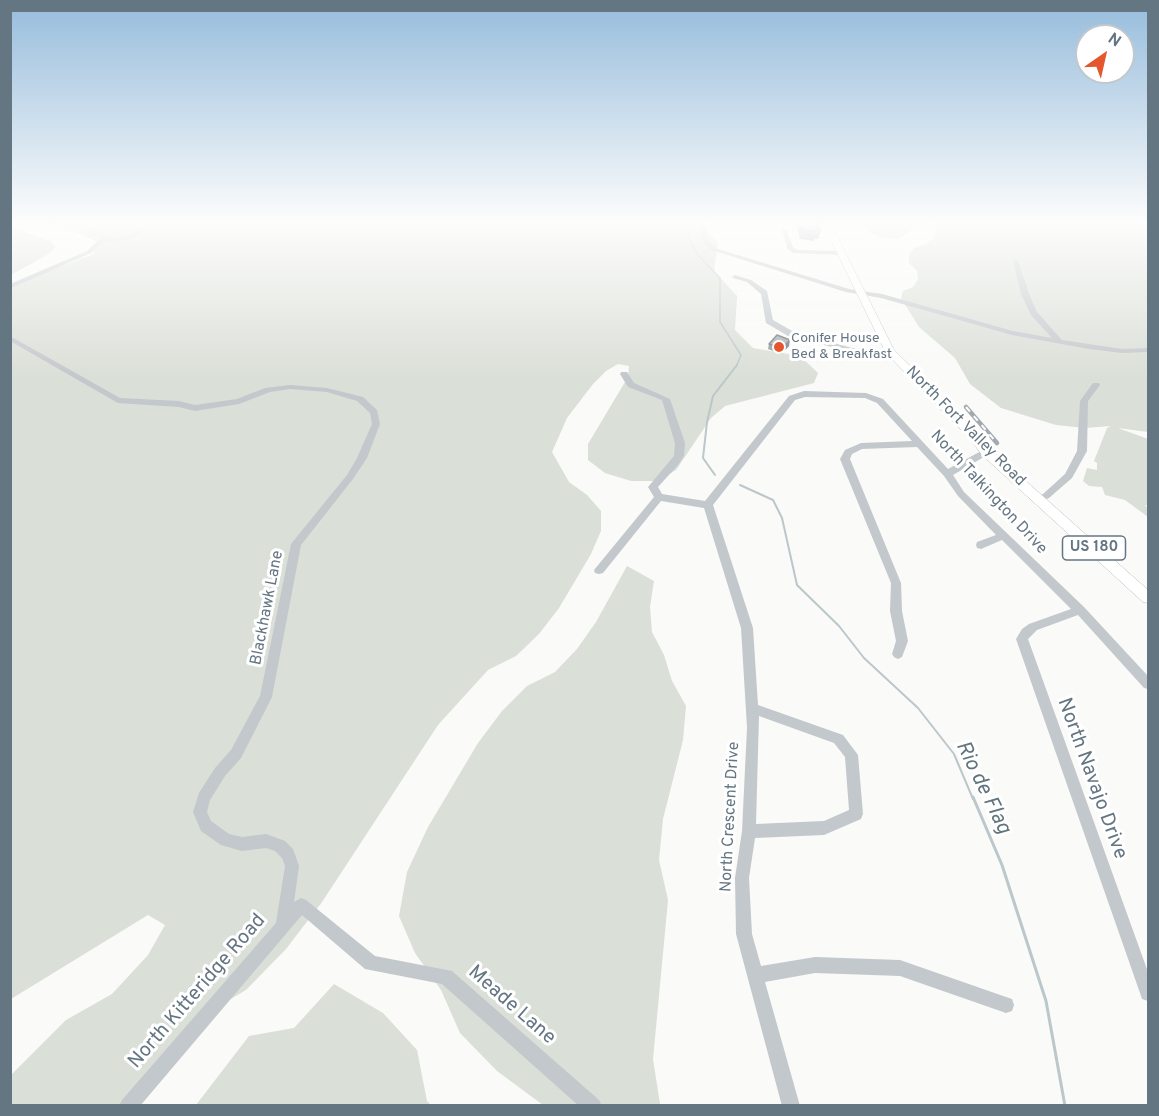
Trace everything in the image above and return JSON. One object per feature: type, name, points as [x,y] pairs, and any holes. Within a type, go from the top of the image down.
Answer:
[{"type":"main road","name":"North Fort Valley Road","points":[[851,274],[890,351],[975,437],[986,452],[1149,598]]},
{"type":"street","points":[[10,286],[35,274]]},
{"type":"street","points":[[795,274],[860,294],[882,296],[1012,333],[1122,351],[1149,350]]},
{"type":"street","points":[[1020,274],[1025,294],[1034,313],[1060,342]]},
{"type":"street","points":[[735,277],[749,281],[764,292],[769,321],[791,334],[852,350],[890,351]]},
{"type":"street","name":"Blackhawk Lane","points":[[10,338],[118,400],[179,404],[195,408],[239,401],[268,390],[290,387],[343,394],[360,399],[374,412],[376,424],[362,458],[350,477],[296,544],[290,565],[266,697],[240,747],[204,798],[200,812],[206,826],[226,840],[242,844],[266,841],[280,846],[288,854],[292,866],[283,925]]},
{"type":"street","points":[[624,374],[631,385],[666,399],[680,443],[679,456],[675,463],[653,487],[659,497],[708,505]]},
{"type":"street","points":[[1038,500],[1069,476],[1082,452],[1084,401],[1096,385]]},
{"type":"street","name":"North Talkington Drive","points":[[708,505],[797,395],[866,396],[880,401],[947,474],[961,495],[1080,610],[1149,684]]},
{"type":"street","points":[[898,654],[903,641],[896,611],[896,583],[845,459],[848,452],[861,446],[918,444]]},
{"type":"street","points":[[947,474],[986,452]]},
{"type":"street","points":[[599,570],[659,497]]},
{"type":"street","name":"North Crescent Drive","points":[[708,505],[747,628],[753,728],[749,831],[741,878],[744,934],[791,1106]]},
{"type":"street","points":[[981,545],[1003,536]]},
{"type":"street","name":"North Navajo Drive","points":[[1080,610],[1033,627],[1026,632],[1023,639],[1024,648],[1149,993]]},
{"type":"street","points":[[749,831],[824,828],[856,814],[851,755],[838,739],[752,708]]},
{"type":"street","name":"North Kitteridge Road","points":[[128,1106],[301,905]]},
{"type":"street","name":"Meade Lane","points":[[301,905],[371,963],[446,977],[593,1106]]},
{"type":"street","points":[[757,975],[815,965],[900,968],[1006,1005]]},
{"type":"shaded area","points":[[43,274],[717,274],[737,296],[735,330],[753,348],[800,356],[818,373],[814,383],[725,406],[711,418],[676,470],[658,481],[631,481],[605,473],[588,460],[588,444],[628,377],[629,366],[618,364],[606,371],[593,384],[567,418],[552,452],[569,482],[587,495],[601,511],[601,531],[591,554],[559,608],[539,634],[516,656],[488,670],[438,725],[322,902],[286,949],[246,990],[202,1016],[121,1105],[11,1105],[11,1075],[66,1020],[112,994],[148,955],[165,925],[148,915],[11,999],[11,289]]},
{"type":"shaded area","points":[[917,274],[1148,274],[1148,432],[1118,428],[1148,439],[1148,505],[1145,505],[1148,508],[1148,517],[1125,500],[1105,495],[1102,487],[1089,486],[1083,481],[1087,468],[1097,470],[1097,463],[1094,461],[1107,428],[1111,426],[1085,428],[1056,425],[1001,408],[970,384],[955,358],[919,327],[901,298],[903,291],[913,287],[918,279]]},
{"type":"shaded area","points":[[627,566],[654,581],[650,607],[652,632],[664,655],[672,681],[686,706],[683,740],[663,819],[659,860],[668,900],[653,1059],[660,1104],[543,1105],[497,1071],[460,1033],[441,990],[415,953],[399,916],[407,872],[428,827],[478,743],[502,711],[527,686],[555,672],[577,649],[596,622]]},
{"type":"shaded area","points":[[334,984],[383,1013],[417,1050],[427,1101],[431,1105],[196,1105],[249,1036],[294,1028]]},
{"type":"building","points":[[777,335],[790,340],[782,348],[769,344]]},
{"type":"waterway","name":"Rio de Flag","points":[[716,274],[720,278],[720,322],[741,355],[737,365]]},
{"type":"waterway","name":"Rio de Flag","points":[[715,475],[703,458],[707,422],[713,396],[737,365]]},
{"type":"waterway","name":"Rio de Flag","points":[[740,485],[773,500],[782,518],[797,585],[839,626],[864,658],[918,708],[954,754],[973,799]]},
{"type":"waterway","name":"Rio de Flag","points":[[973,797],[1002,865],[1046,1001],[1065,1106]]},
{"type":"railway","points":[[966,407],[997,443]]},
{"type":"place","name":"Conifer House Bed & Breakfast","points":[[779,347]]}]
